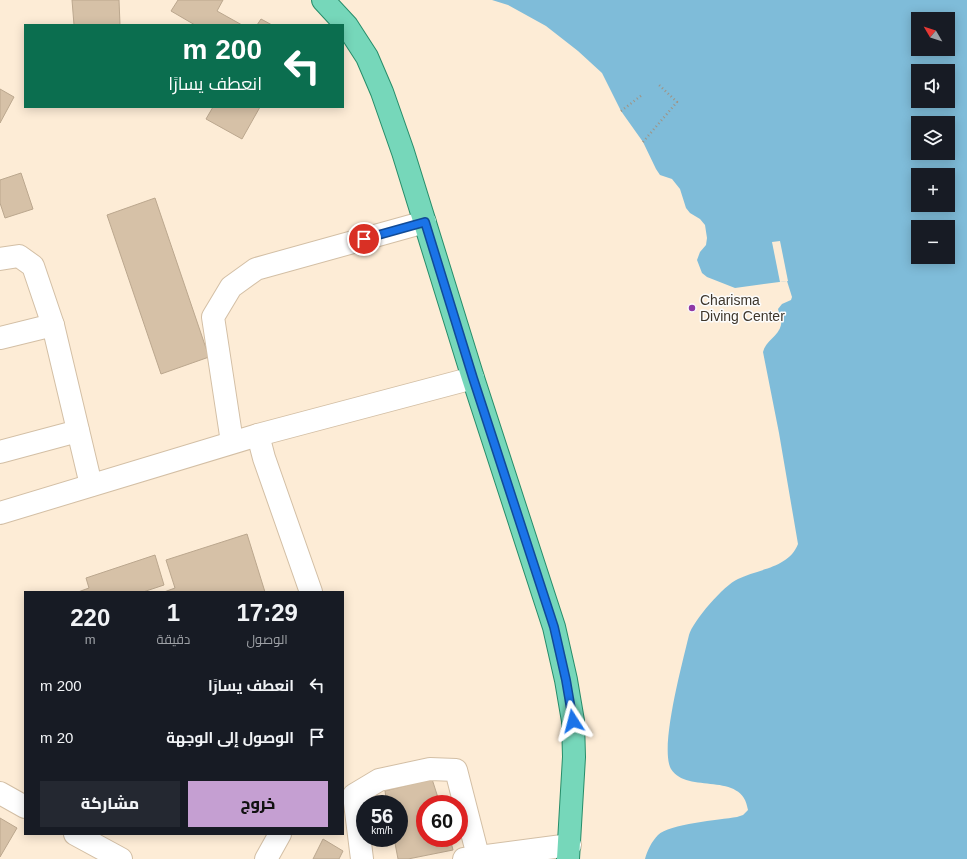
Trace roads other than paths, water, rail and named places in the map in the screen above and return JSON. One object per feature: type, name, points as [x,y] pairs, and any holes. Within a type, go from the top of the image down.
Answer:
[{"type":"main road","points":[[324,0],[347,26],[367,57],[382,92],[554,627],[566,680],[573,721],[574,757],[569,852]]},
{"type":"street","points":[[232,442],[213,317],[231,287],[256,269],[425,222]]},
{"type":"street","points":[[0,259],[19,256],[33,266],[53,325],[91,485]]},
{"type":"street","points":[[0,338],[53,325]]},
{"type":"street","points":[[0,513],[232,442],[473,378]]},
{"type":"street","points":[[0,452],[78,431]]},
{"type":"street","points":[[258,435],[264,458],[311,591]]},
{"type":"street","points":[[362,859],[354,795],[379,780],[430,769],[456,770],[470,858],[569,852]]},
{"type":"street","points":[[0,793],[24,806]]},
{"type":"street","points":[[77,835],[121,859]]},
{"type":"street","points":[[266,859],[279,835]]},
{"type":"water","points":[[492,0],[967,0],[967,859],[645,859],[648,849],[654,840],[664,831],[683,825],[737,817],[743,815],[748,810],[744,798],[736,790],[726,786],[689,781],[679,777],[671,769],[668,758],[668,743],[673,704],[682,664],[689,635],[696,621],[725,588],[738,579],[780,563],[794,552],[798,544],[779,433],[763,352],[766,345],[780,329],[781,321],[778,309],[782,304],[791,300],[792,297],[787,281],[735,288],[707,277],[702,273],[697,260],[700,252],[706,245],[707,238],[705,225],[686,208],[680,189],[672,179],[660,175],[643,142],[621,111],[602,73],[578,51],[546,26],[508,5]]},
{"type":"place","name":"Charisma Diving Center","points":[[692,308]]}]
